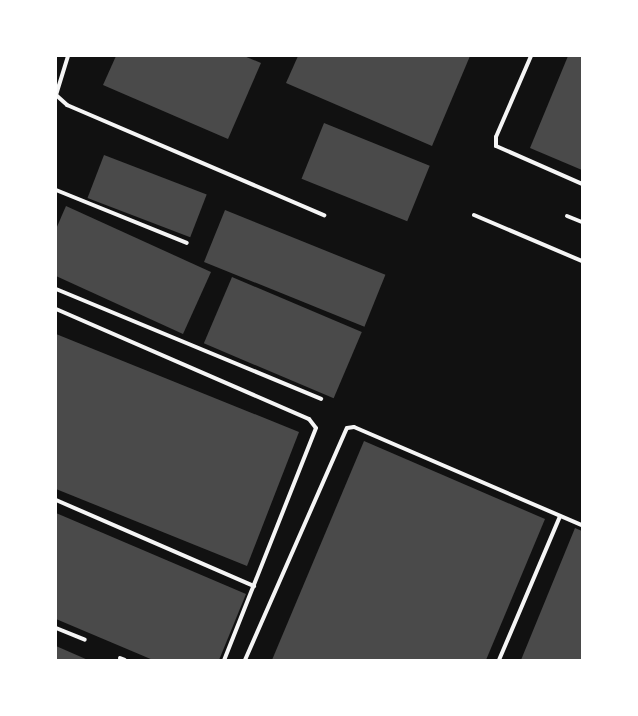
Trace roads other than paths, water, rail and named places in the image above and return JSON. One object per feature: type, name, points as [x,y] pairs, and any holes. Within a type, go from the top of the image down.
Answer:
[{"type":"lane","points":[[68,56],[56,94],[67,105],[324,215]]},
{"type":"lane","points":[[531,56],[496,137],[496,146],[582,184]]},
{"type":"lane","points":[[56,190],[187,243]]},
{"type":"lane","points":[[474,215],[582,261]]},
{"type":"lane","points":[[567,216],[582,222]]},
{"type":"lane","points":[[56,289],[321,399]]},
{"type":"lane","points":[[56,309],[314,424],[316,432],[224,660]]},
{"type":"lane","points":[[245,660],[347,428],[354,427],[582,525]]},
{"type":"lane","points":[[56,500],[254,586]]},
{"type":"lane","points":[[499,660],[560,516]]},
{"type":"lane","points":[[56,628],[85,640]]},
{"type":"lane","points":[[120,658],[125,660]]}]
